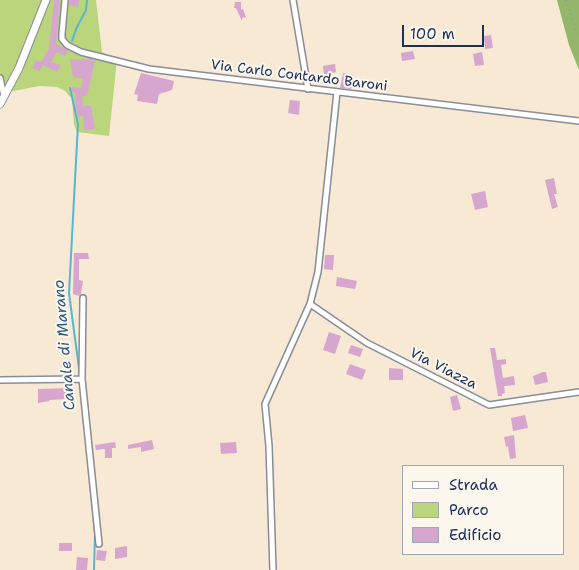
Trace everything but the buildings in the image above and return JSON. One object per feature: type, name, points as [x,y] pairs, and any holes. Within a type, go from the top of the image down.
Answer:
[{"type":"main road","points":[[0,104],[24,55],[46,0]]},
{"type":"street","name":"Via Carlo Contardo Baroni","points":[[65,0],[62,39],[67,45],[74,49],[149,69],[579,121]]},
{"type":"street","points":[[292,0],[308,89]]},
{"type":"street","points":[[0,78],[4,97]]},
{"type":"street","points":[[273,570],[269,434],[265,407],[310,304],[318,272],[337,92]]},
{"type":"street","points":[[83,298],[80,379],[100,544]]},
{"type":"street","name":"Via Viazza","points":[[310,304],[367,343],[489,404],[579,392]]},
{"type":"street","points":[[0,380],[80,379]]},
{"type":"path","points":[[566,0],[579,38]]},
{"type":"green space","points":[[0,0],[96,0],[102,52],[117,59],[109,136],[77,132],[74,124],[72,99],[65,91],[57,87],[39,86],[14,91],[0,90]]},
{"type":"green space","points":[[557,0],[579,0],[579,70],[569,45]]},
{"type":"waterway","name":"Canale di Marano","points":[[72,41],[86,10],[87,0]]},
{"type":"waterway","name":"Canale di Marano","points":[[70,88],[78,124],[69,293],[80,376]]},
{"type":"waterway","name":"Canale di Marano","points":[[87,448],[95,534],[94,570]]}]
